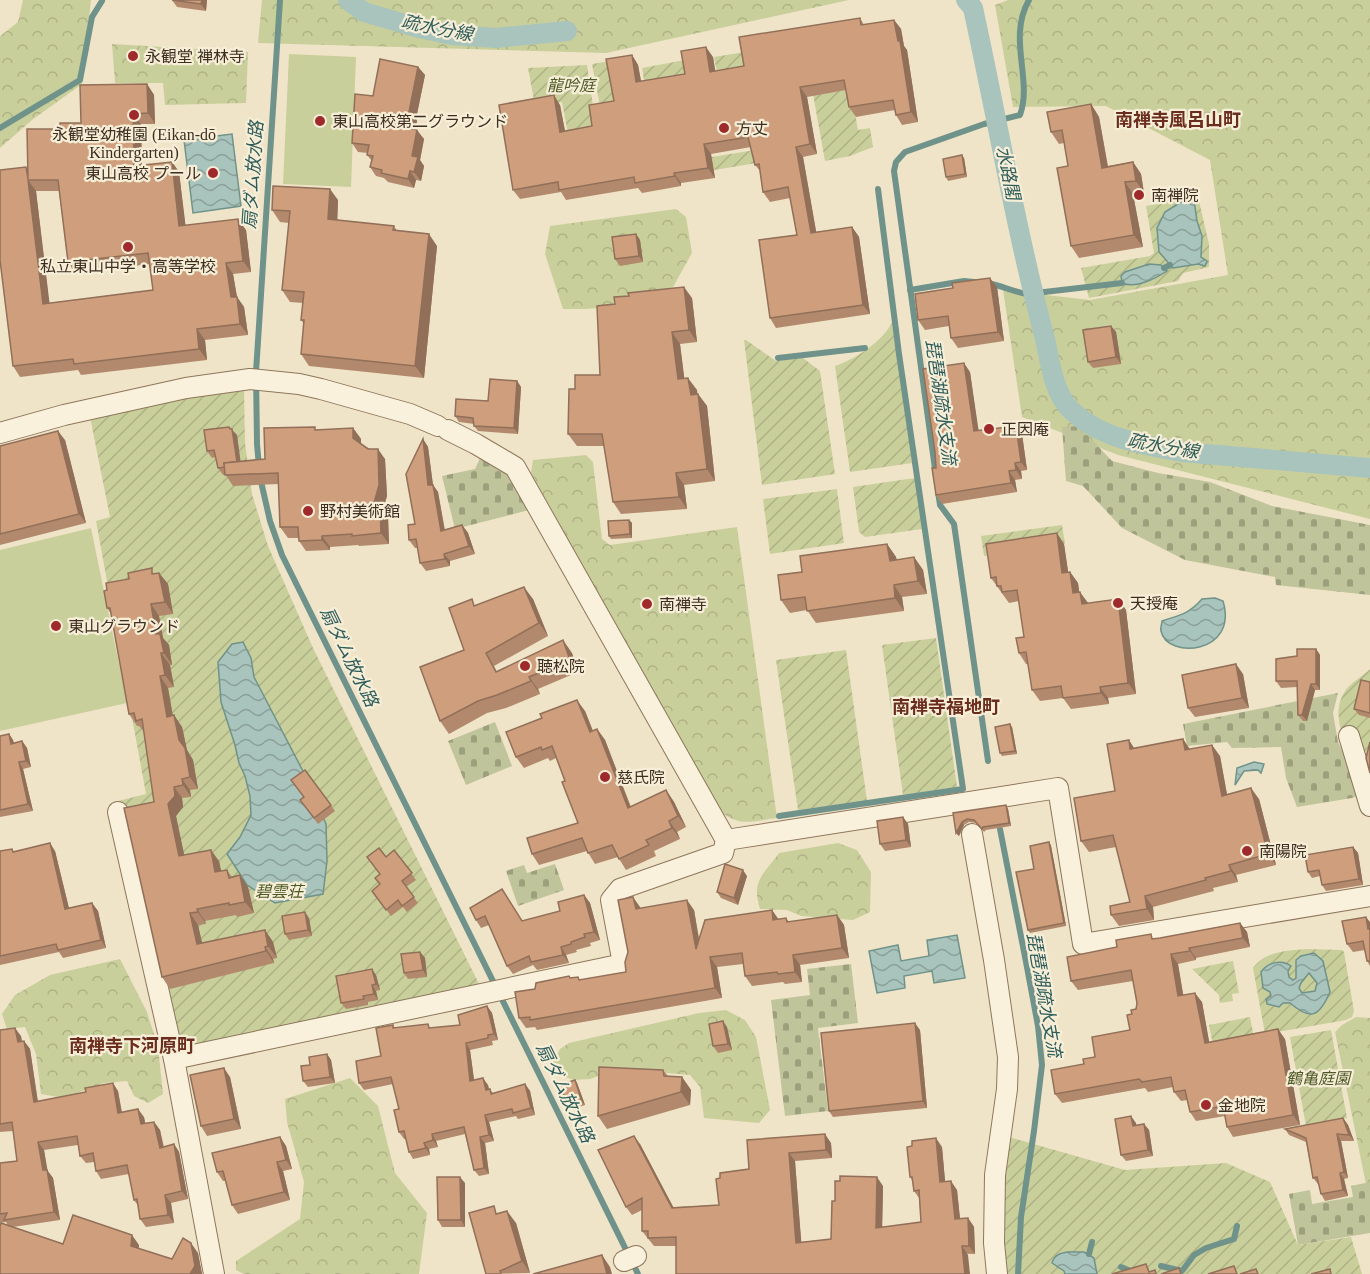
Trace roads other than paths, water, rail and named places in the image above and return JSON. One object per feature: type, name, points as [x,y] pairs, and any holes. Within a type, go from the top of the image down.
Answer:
[{"type":"street","points":[[0,433],[64,415],[186,388],[255,379],[321,389],[410,414],[477,444],[515,467],[726,840],[723,853],[620,889],[611,900],[623,964],[174,1059]]},
{"type":"street","points":[[1349,736],[1370,806]]},
{"type":"street","points":[[726,840],[968,808],[1058,788],[1083,944],[1370,896]]},
{"type":"street","points":[[118,812],[174,1059],[214,1274]]},
{"type":"street","points":[[972,834],[996,971],[1008,1057],[1007,1089],[994,1175],[994,1243],[997,1274]]},
{"type":"water","name":"東山高校 プール","points":[[232,134],[241,206],[193,213],[184,140]]},
{"type":"water","points":[[1189,197],[1194,200],[1202,236],[1201,257],[1207,261],[1205,266],[1198,264],[1173,268],[1159,252],[1157,228],[1165,212]]},
{"type":"water","points":[[1149,264],[1161,265],[1167,271],[1139,284],[1122,283],[1121,276],[1125,272]]},
{"type":"water","points":[[1215,598],[1223,601],[1225,619],[1221,632],[1212,641],[1200,647],[1187,648],[1175,646],[1166,640],[1161,631],[1162,621],[1188,611],[1202,599]]},
{"type":"water","points":[[243,642],[251,658],[254,677],[305,775],[326,824],[327,861],[323,894],[275,903],[247,885],[227,854],[240,837],[251,815],[250,796],[245,776],[221,702],[218,662],[232,644]]},
{"type":"water","points":[[1254,762],[1264,764],[1261,773],[1258,770],[1244,771],[1235,785],[1237,768]]},
{"type":"water","points":[[957,935],[965,978],[934,983],[932,971],[904,976],[905,988],[877,993],[869,951],[898,945],[901,961],[929,956],[927,940]]},
{"type":"water","points":[[1314,953],[1323,961],[1330,992],[1322,1007],[1314,1014],[1297,1009],[1290,1003],[1283,1003],[1279,1007],[1267,1004],[1266,999],[1271,996],[1270,992],[1263,988],[1261,972],[1267,966],[1284,963],[1291,966],[1288,971],[1289,977],[1293,980],[1296,978],[1296,960],[1301,956]],"holes":[[[1309,973],[1317,983],[1315,991],[1302,993],[1299,988]]]},
{"type":"water","points":[[1068,1252],[1084,1252],[1094,1258],[1097,1274],[1065,1274],[1052,1263],[1058,1255]]},
{"type":"waterway","name":"扇ダム放水路","points":[[259,467],[256,372],[280,0]]},
{"type":"waterway","name":"疏水分線","points":[[348,0],[364,12],[452,35],[496,38],[567,31]]},
{"type":"waterway","name":"疏水分線","points":[[966,0],[973,8],[1016,215],[1053,375],[1059,393],[1069,408],[1093,427],[1122,439],[1182,452],[1370,468]]},
{"type":"waterway","name":"琵琶湖疏水支流","points":[[936,476],[894,171],[896,162],[905,152],[984,124],[1020,115],[1024,88],[1020,29],[1029,0]]},
{"type":"waterway","points":[[0,128],[80,80],[92,17],[102,1]]},
{"type":"waterway","points":[[779,816],[963,789],[899,354],[878,189]]},
{"type":"waterway","points":[[1189,197],[1193,193]]},
{"type":"waterway","points":[[1164,268],[1170,265]]},
{"type":"waterway","points":[[910,290],[964,281],[974,282]]},
{"type":"waterway","points":[[987,283],[1027,294],[1122,283]]},
{"type":"waterway","points":[[778,358],[865,348]]},
{"type":"waterway","name":"扇ダム放水路","points":[[260,477],[270,521],[282,555],[638,1274]]},
{"type":"waterway","name":"琵琶湖疏水支流","points":[[938,492],[940,505],[954,524],[988,761]]},
{"type":"waterway","name":"琵琶湖疏水支流","points":[[1000,829],[1038,1026],[1042,1065],[1021,1217],[1018,1274]]},
{"type":"waterway","points":[[1161,1266],[1182,1271],[1194,1255],[1206,1248],[1234,1239],[1237,1226]]},
{"type":"waterway","points":[[1089,1254],[1092,1242]]},
{"type":"waterway","points":[[1121,1267],[1133,1272]]},
{"type":"place","name":"永観堂 禅林寺","points":[[133,56]]},
{"type":"place","name":"永観堂幼稚園 (Eikan-dō Kindergarten)","points":[[134,115]]},
{"type":"place","name":"東山高校第二グラウンド","points":[[320,121]]},
{"type":"place","name":"方丈","points":[[724,128]]},
{"type":"place","name":"東山高校 プール","points":[[213,173]]},
{"type":"place","name":"南禅院","points":[[1139,195]]},
{"type":"place","name":"私立東山中学・高等学校","points":[[128,247]]},
{"type":"place","name":"正因庵","points":[[989,429]]},
{"type":"place","name":"野村美術館","points":[[308,511]]},
{"type":"place","name":"天授庵","points":[[1118,603]]},
{"type":"place","name":"南禅寺","points":[[647,604]]},
{"type":"place","name":"東山グラウンド","points":[[56,626]]},
{"type":"place","name":"聴松院","points":[[525,666]]},
{"type":"place","name":"慈氏院","points":[[605,777]]},
{"type":"place","name":"南陽院","points":[[1247,851]]},
{"type":"place","name":"金地院","points":[[1206,1105]]},
{"type":"district","name":"南禅寺風呂山町","points":[[1178,120]]},
{"type":"district","name":"南禅寺福地町","points":[[946,707]]},
{"type":"district","name":"南禅寺下河原町","points":[[132,1046]]},
{"type":"park label","name":"龍吟庭","points":[[571,85]]},
{"type":"park label","name":"碧雲荘","points":[[279,891]]},
{"type":"park label","name":"鶴亀庭園","points":[[1318,1078]]},
{"type":"water label","name":"水路閣","points":[[1008,173]]}]
